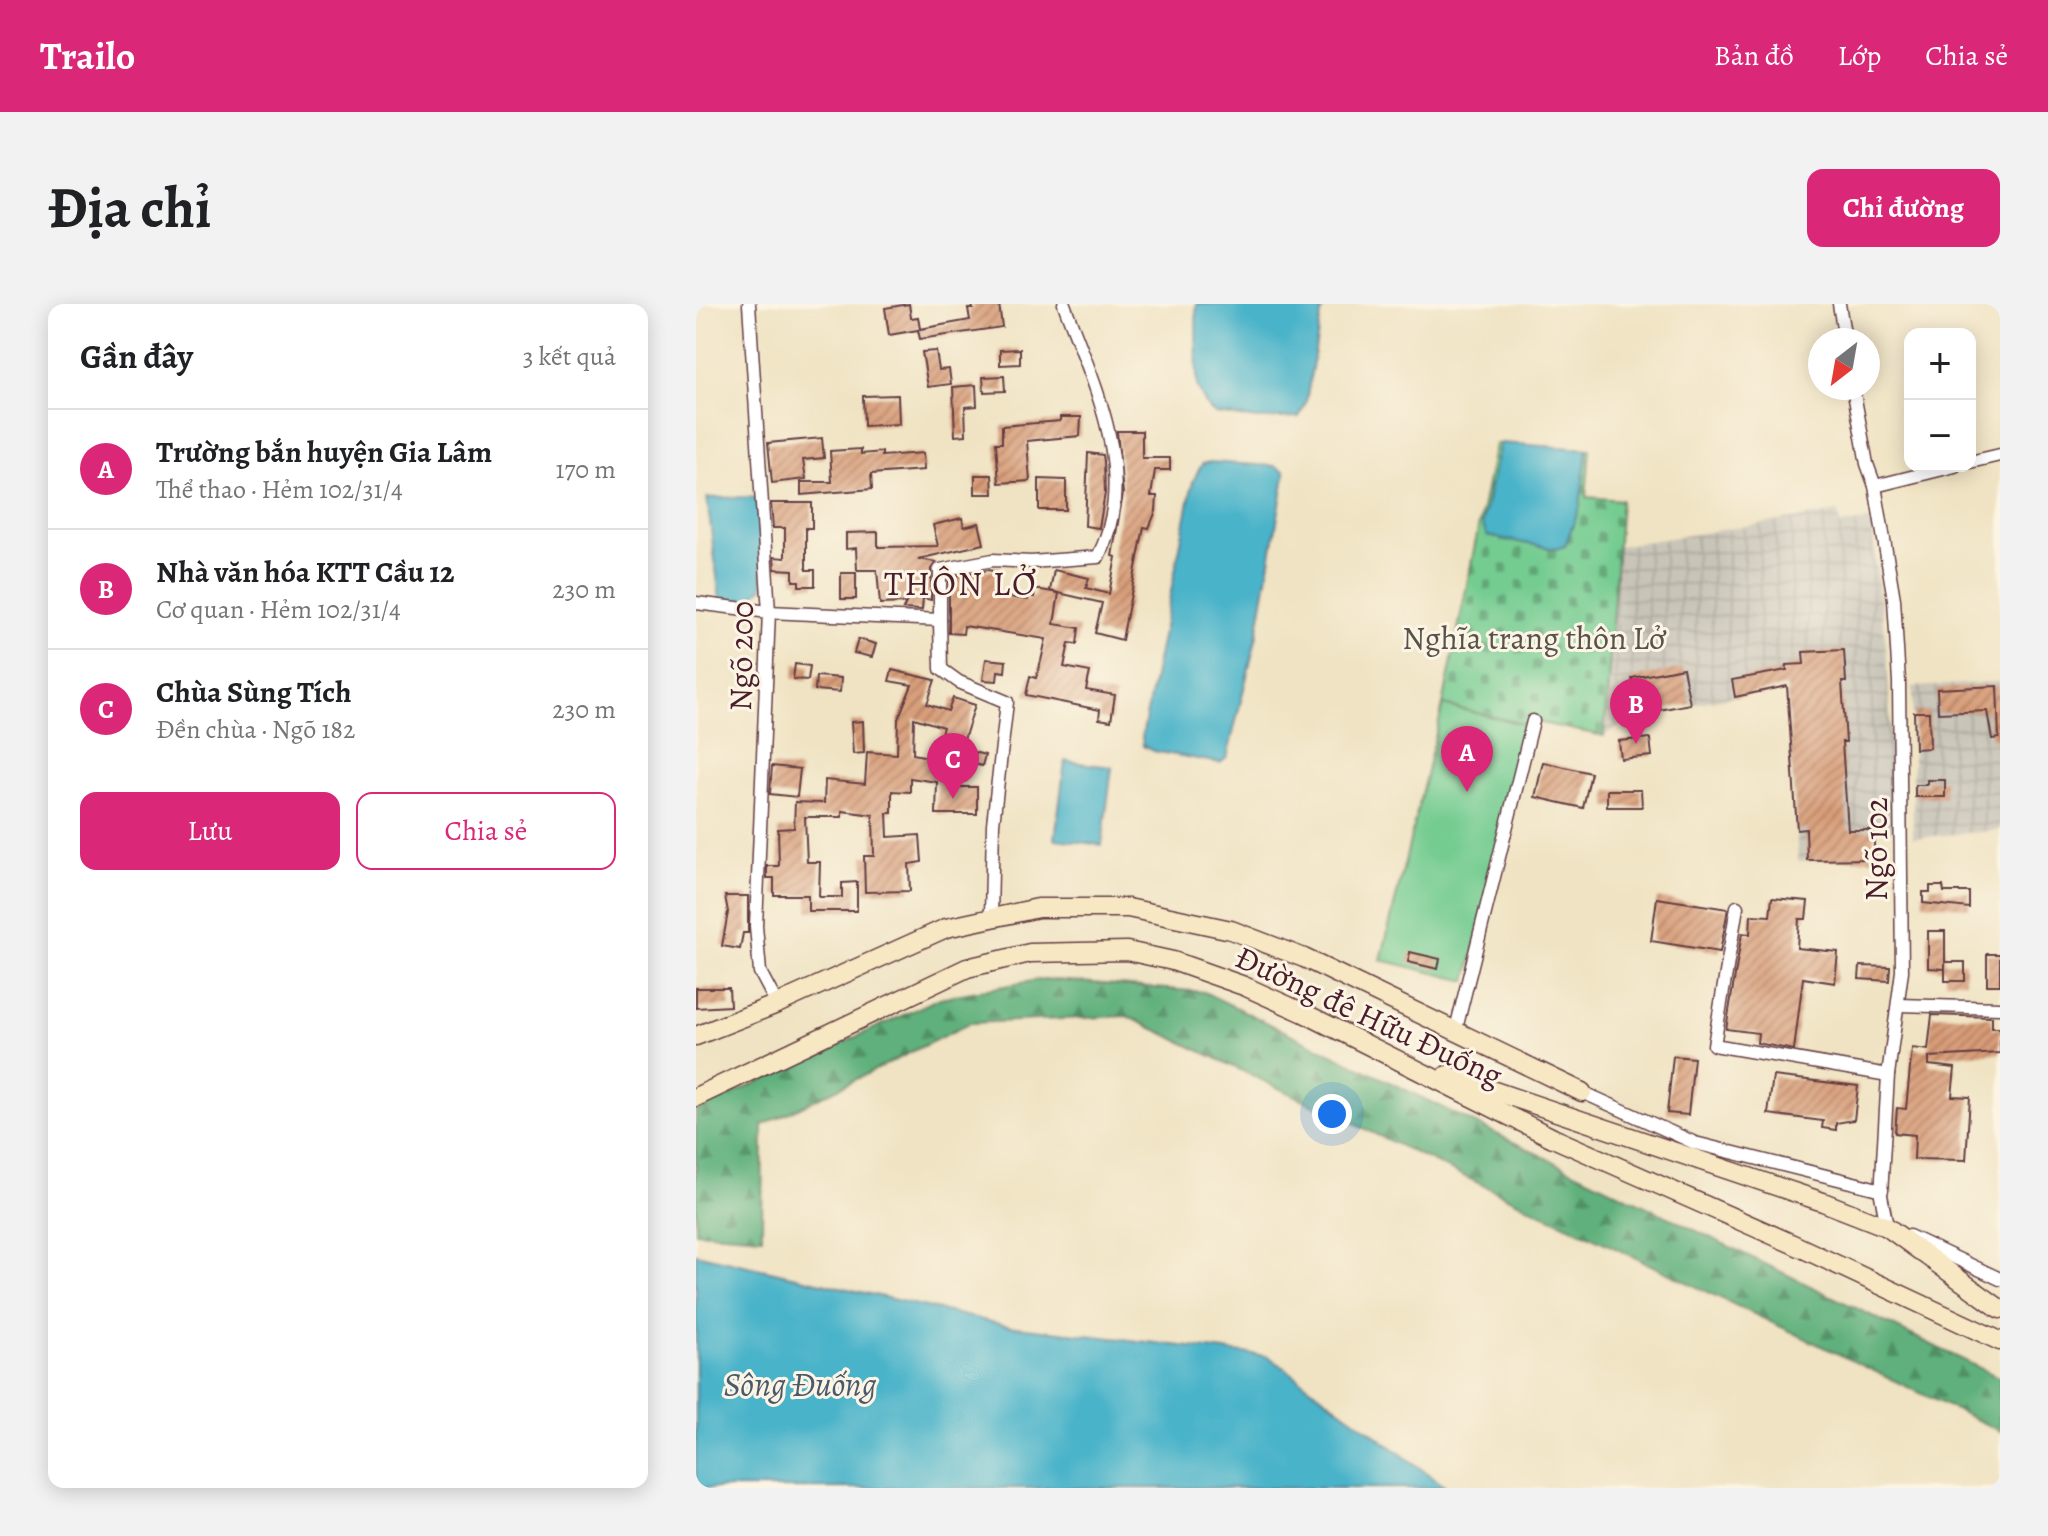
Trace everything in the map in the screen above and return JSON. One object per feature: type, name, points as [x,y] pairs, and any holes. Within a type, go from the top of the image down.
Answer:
[{"type":"main road","points":[[696,1036],[777,1004],[946,928],[991,916],[1082,906],[1128,908],[1179,916],[1231,930],[1304,958],[1582,1092]]},
{"type":"main road","name":"Đường đê Hữu Đuống","points":[[696,1097],[967,968],[1030,953],[1092,949],[1127,951],[1173,961],[1244,986],[1395,1057],[1553,1138],[1795,1245],[2000,1341]]},
{"type":"main road","points":[[1395,1057],[1823,1202],[1887,1227],[2000,1309]]},
{"type":"street","name":"Ngõ 200","points":[[749,304],[769,612],[756,926],[760,972],[777,1004]]},
{"type":"street","points":[[991,916],[993,824],[1007,702],[959,682],[941,669],[940,570],[993,560],[1079,560],[1095,558],[1100,553],[1115,500],[1115,464],[1107,430],[1064,304]]},
{"type":"street","points":[[1839,304],[1843,328]]},
{"type":"street","name":"Ngõ 102","points":[[1855,400],[1867,464],[1875,486],[1894,599],[1899,682],[1902,762],[1899,1005],[1888,1075],[1882,1190],[1887,1227]]},
{"type":"street","points":[[1976,461],[2000,455]]},
{"type":"street","points":[[1875,486],[1931,472]]},
{"type":"street","points":[[696,603],[769,612],[940,620]]},
{"type":"street","points":[[1456,1029],[1533,721]]},
{"type":"street","points":[[1737,907],[1714,1045],[1888,1075]]},
{"type":"street","points":[[1899,1005],[2000,1008]]},
{"type":"street","points":[[1582,1092],[1695,1143],[1882,1190]]},
{"type":"street","points":[[1887,1227],[2000,1279]]},
{"type":"shaded area","points":[[1838,512],[1840,525],[1871,520],[1887,657],[1895,830],[1874,830],[1874,859],[1798,861],[1786,687],[1639,714],[1604,736],[1618,546]]},
{"type":"shaded area","points":[[2000,682],[2000,830],[1913,838],[1913,687]]},
{"type":"green space","name":"Nghĩa trang thôn Lở","points":[[1495,444],[1590,449],[1586,497],[1621,500],[1604,736],[1536,722],[1534,727],[1443,705]]},
{"type":"green space","points":[[1443,705],[1527,725],[1467,981],[1381,960]]},
{"type":"green space","points":[[1043,979],[1204,992],[2000,1378],[2000,1431],[1127,1016],[970,1023],[763,1125],[762,1237],[696,1232],[696,1111],[940,998]]},
{"type":"water","points":[[1196,304],[1323,304],[1306,402],[1299,417],[1258,419],[1215,414],[1207,407],[1197,386]]},
{"type":"water","points":[[1500,443],[1587,449],[1580,506],[1565,546],[1555,549],[1487,536],[1482,523]]},
{"type":"water","points":[[1202,464],[1275,466],[1285,471],[1257,635],[1227,758],[1220,763],[1153,751],[1143,746],[1142,737],[1193,481]]},
{"type":"water","points":[[759,497],[763,587],[749,600],[720,600],[707,498]]},
{"type":"water","points":[[1065,761],[1112,767],[1102,845],[1055,839]]},
{"type":"water","name":"Sông Đuống","points":[[696,1254],[1009,1326],[1268,1356],[1447,1488],[696,1488]]},
{"type":"building","points":[[909,304],[911,318],[918,317],[920,329],[970,320],[968,309],[973,309],[972,304],[999,304],[1002,327],[920,339],[918,330],[889,335],[885,308]]},
{"type":"building","points":[[1020,349],[1020,364],[1000,365],[1000,350]]},
{"type":"building","points":[[936,351],[939,370],[949,369],[951,384],[928,387],[922,352]]},
{"type":"building","points":[[1004,376],[1005,391],[984,392],[983,377]]},
{"type":"building","points":[[976,385],[977,406],[965,407],[966,435],[955,436],[953,387]]},
{"type":"building","points":[[898,395],[899,424],[864,426],[863,396]]},
{"type":"building","points":[[1060,417],[1081,417],[1080,436],[1027,441],[1030,481],[999,483],[996,443],[1002,443],[1002,426],[1060,421]]},
{"type":"building","points":[[1117,431],[1142,431],[1142,458],[1170,458],[1170,470],[1155,470],[1151,496],[1157,496],[1156,511],[1149,528],[1144,527],[1122,640],[1095,633],[1102,603],[1050,591],[1054,570],[1089,578],[1086,588],[1109,594],[1123,494]]},
{"type":"building","points":[[822,438],[824,458],[803,460],[806,479],[772,483],[768,443]]},
{"type":"building","points":[[861,449],[861,454],[882,452],[882,456],[923,453],[924,470],[871,474],[872,489],[801,495],[801,482],[832,482],[830,451]]},
{"type":"building","points":[[1088,453],[1103,455],[1105,493],[1099,528],[1085,526]]},
{"type":"building","points":[[975,475],[992,475],[993,494],[975,494]]},
{"type":"building","points":[[1039,479],[1066,480],[1066,510],[1039,510]]},
{"type":"building","points":[[771,503],[812,503],[812,528],[806,528],[806,570],[815,570],[815,586],[799,586],[799,581],[793,581],[793,570],[775,569],[774,557],[785,558],[785,528],[773,528]]},
{"type":"building","points":[[962,518],[964,527],[979,523],[984,544],[918,559],[936,562],[931,569],[931,600],[923,598],[922,610],[903,609],[906,603],[880,604],[877,570],[857,570],[856,548],[846,549],[846,533],[878,532],[878,547],[938,546],[933,525]]},
{"type":"building","points":[[988,570],[997,572],[993,595],[1028,600],[1029,596],[1034,597],[1035,589],[1059,593],[1054,624],[1079,628],[1077,644],[1069,643],[1064,667],[1090,672],[1086,690],[1115,695],[1111,721],[1099,719],[1100,710],[1026,695],[1030,676],[1036,678],[1046,639],[964,626],[963,634],[949,633],[949,577]]},
{"type":"building","points":[[841,573],[856,573],[856,599],[841,599]]},
{"type":"building","points":[[858,639],[876,644],[872,657],[854,653]]},
{"type":"building","points":[[1844,650],[1846,682],[1842,682],[1846,742],[1842,742],[1848,830],[1874,830],[1874,859],[1807,860],[1806,829],[1797,830],[1787,686],[1735,697],[1732,680],[1787,670],[1786,665],[1804,664],[1803,652]]},
{"type":"building","points":[[986,659],[1006,661],[1005,672],[998,671],[997,681],[983,680]]},
{"type":"building","points":[[795,664],[810,666],[808,680],[793,679]]},
{"type":"building","points":[[1683,668],[1690,704],[1639,714],[1632,678]]},
{"type":"building","points":[[892,670],[935,680],[927,704],[948,711],[953,698],[975,705],[961,749],[985,755],[982,766],[962,761],[957,787],[977,787],[977,814],[936,814],[937,782],[910,778],[910,792],[892,791],[892,813],[887,813],[888,837],[920,835],[922,862],[909,864],[910,891],[865,892],[864,856],[874,856],[873,815],[842,811],[842,817],[805,817],[807,862],[820,862],[819,897],[842,897],[842,883],[857,882],[857,911],[808,911],[808,895],[774,895],[774,878],[767,878],[767,866],[779,866],[778,829],[794,828],[795,802],[824,803],[825,780],[865,784],[867,752],[897,754],[898,719],[912,685],[889,681]],"holes":[[[914,718],[943,727],[933,758],[913,754]]]},
{"type":"building","points":[[816,676],[841,678],[840,692],[815,690]]},
{"type":"building","points":[[1997,686],[1999,738],[1992,739],[1987,711],[1938,713],[1937,689]]},
{"type":"building","points":[[1914,712],[1929,712],[1930,748],[1915,749]]},
{"type":"building","points":[[863,721],[864,753],[853,754],[851,722]]},
{"type":"building","points":[[1650,738],[1652,756],[1621,759],[1619,741]]},
{"type":"building","points":[[1543,762],[1591,773],[1583,808],[1535,797]]},
{"type":"building","points":[[772,766],[800,769],[797,797],[770,794]]},
{"type":"building","points":[[1927,780],[1945,780],[1945,797],[1915,797],[1915,785],[1927,785]]},
{"type":"building","points":[[1607,790],[1641,790],[1642,807],[1607,807]]},
{"type":"building","points":[[1930,886],[1943,886],[1944,892],[1969,892],[1969,908],[1923,903],[1923,892],[1930,892]]},
{"type":"building","points":[[725,896],[748,896],[748,933],[743,933],[740,949],[722,946],[728,912]]},
{"type":"building","points":[[1657,898],[1728,909],[1720,952],[1651,941]]},
{"type":"building","points":[[1772,898],[1808,901],[1806,919],[1799,919],[1797,948],[1838,952],[1835,983],[1803,978],[1794,1050],[1757,1043],[1758,1033],[1726,1029],[1742,933],[1750,934],[1751,915],[1770,916]]},
{"type":"building","points":[[1928,931],[1945,931],[1945,969],[1928,968]]},
{"type":"building","points":[[1410,952],[1440,959],[1438,969],[1408,962]]},
{"type":"building","points":[[1987,954],[2000,954],[2000,985],[1987,985]]},
{"type":"building","points":[[1945,962],[1965,962],[1965,981],[1945,981]]},
{"type":"building","points":[[1860,966],[1890,967],[1889,981],[1859,979]]},
{"type":"building","points":[[696,988],[729,988],[730,1006],[696,1008]]},
{"type":"building","points":[[1932,1015],[1992,1017],[1992,1028],[2000,1028],[2000,1053],[1929,1057],[1929,1065],[1955,1068],[1952,1096],[1970,1097],[1966,1160],[1914,1159],[1915,1135],[1895,1133],[1897,1108],[1906,1109],[1912,1048],[1928,1050]]},
{"type":"building","points":[[1673,1056],[1694,1058],[1688,1115],[1667,1113]]},
{"type":"building","points":[[1773,1076],[1858,1086],[1854,1120],[1836,1123],[1836,1130],[1822,1128],[1823,1121],[1768,1114]]},
{"type":"place","name":"Nhà văn hóa KTT Cầu 12","points":[[1636,744]]},
{"type":"place","name":"Trường bắn huyện Gia Lâm","points":[[1467,792]]},
{"type":"place","name":"Chùa Sùng Tích","points":[[953,799]]},
{"type":"district","name":"THÔN LỞ","points":[[961,583]]}]
